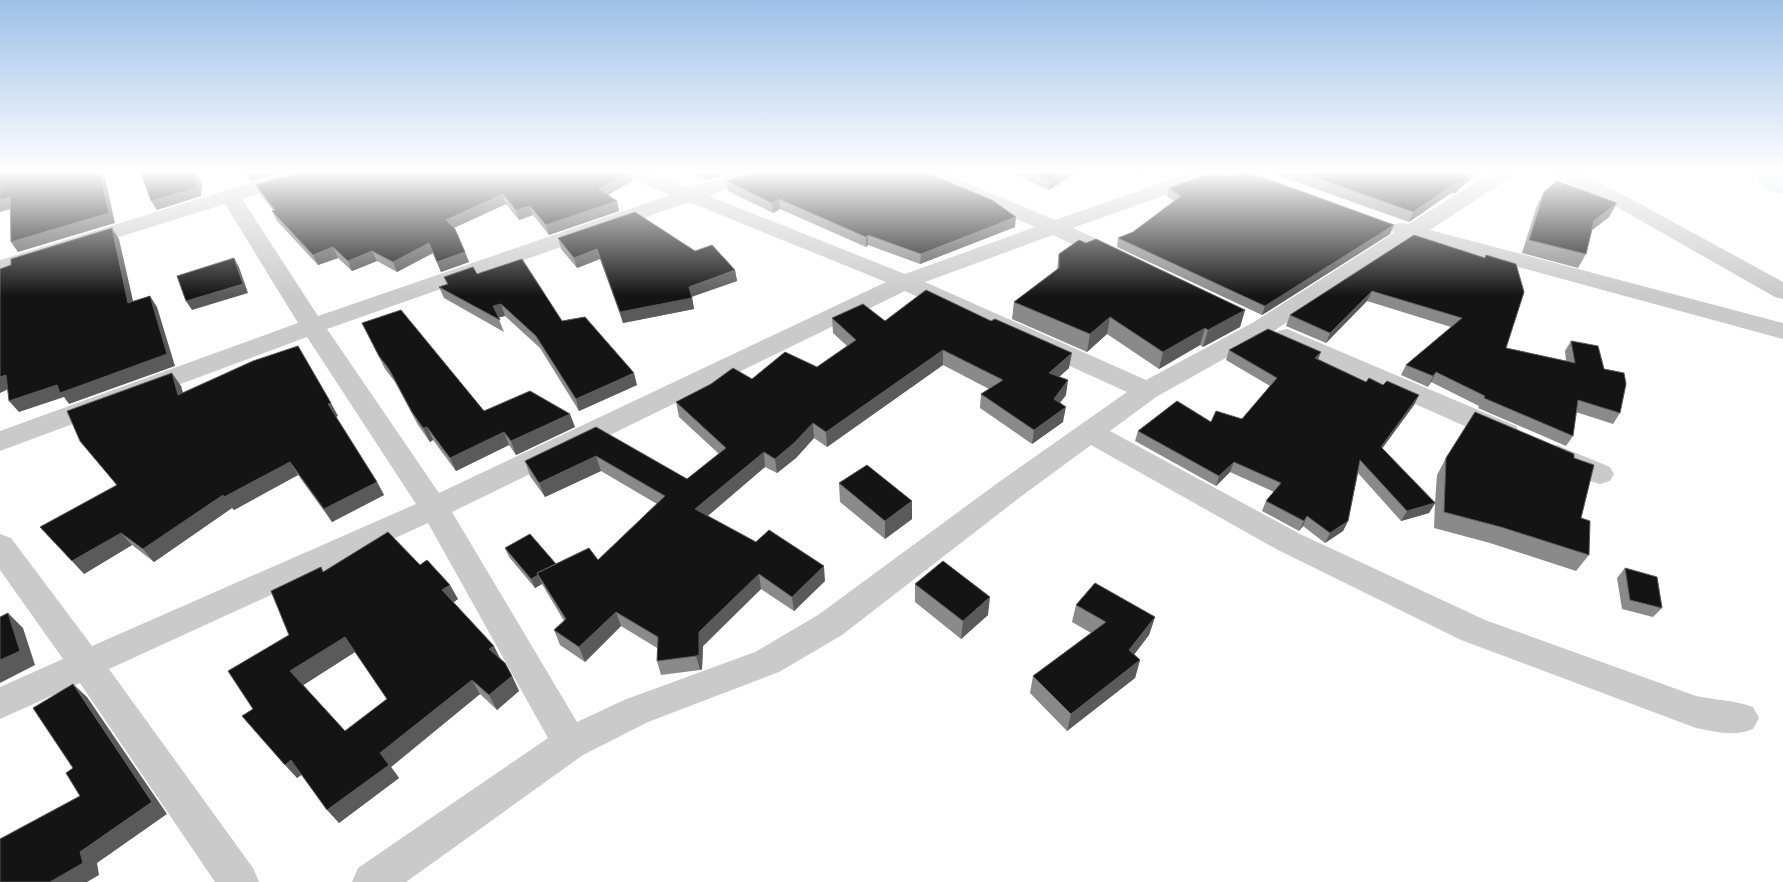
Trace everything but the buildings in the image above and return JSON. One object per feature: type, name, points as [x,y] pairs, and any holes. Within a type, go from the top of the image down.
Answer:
[{"type":"street","points":[[0,267],[171,214]]},
{"type":"street","points":[[241,214],[312,326],[434,508],[570,744]]},
{"type":"street","points":[[0,440],[312,326],[636,214]]},
{"type":"street","points":[[739,214],[905,282],[1147,391]]},
{"type":"street","points":[[1024,214],[1141,268]]},
{"type":"street","points":[[0,703],[434,508],[905,282],[1091,214]]},
{"type":"street","points":[[372,882],[570,744],[636,711],[767,662],[830,626],[1090,432],[1250,321],[1412,233],[1441,214]]},
{"type":"street","points":[[1644,214],[1783,292]]},
{"type":"street","points":[[1385,223],[1412,233],[1783,331]]},
{"type":"street","points":[[1250,321],[1600,474]]},
{"type":"street","points":[[1090,432],[1289,542],[1473,630],[1696,712],[1720,718],[1741,718]]},
{"type":"street","points":[[0,546],[86,664],[239,882]]}]
